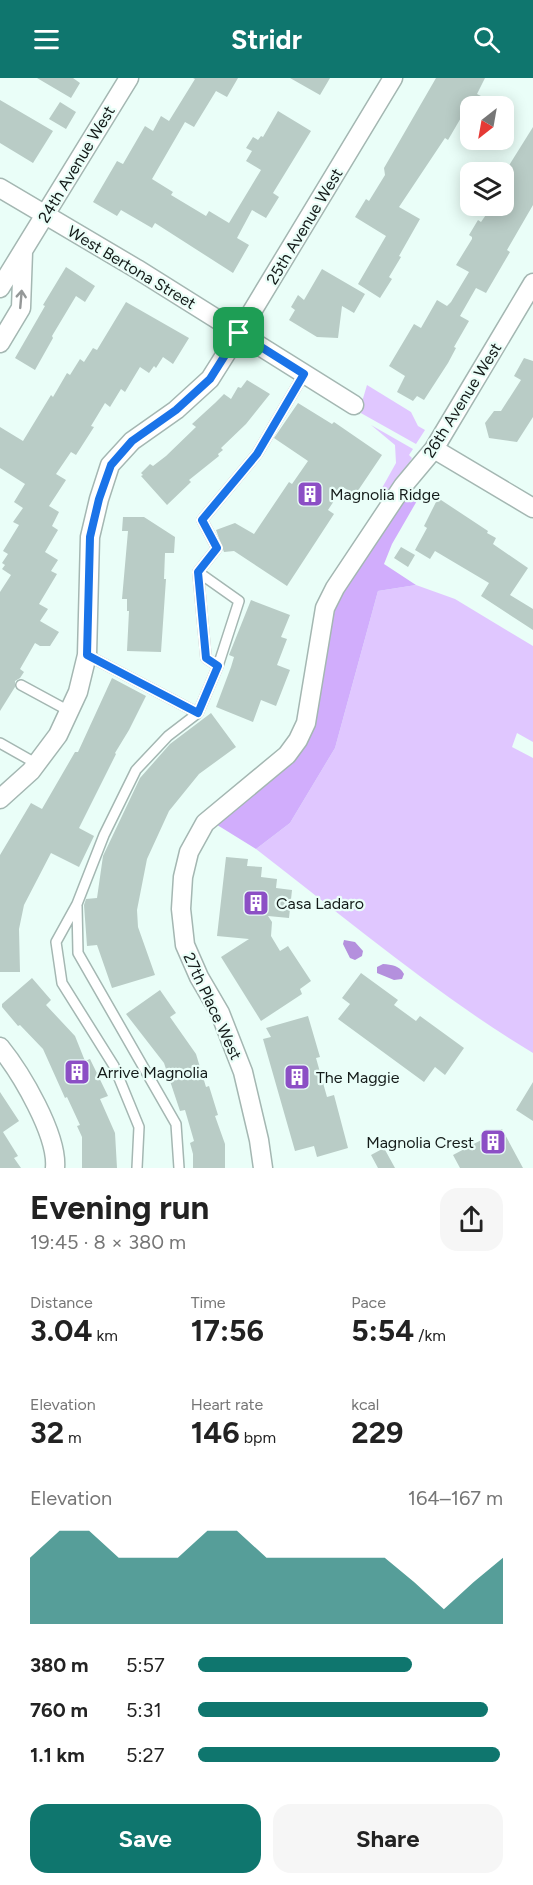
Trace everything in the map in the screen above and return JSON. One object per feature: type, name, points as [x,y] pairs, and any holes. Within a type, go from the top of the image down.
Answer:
[{"type":"street","name":"24th Avenue West","points":[[0,288],[129,78]]},
{"type":"street","name":"25th Avenue West","points":[[0,799],[37,764],[58,735],[78,692],[87,655],[90,537],[99,499],[111,465],[132,441],[176,410],[210,379],[393,78]]},
{"type":"street","name":"West Bertona Street","points":[[0,188],[137,269],[354,405]]},
{"type":"street","points":[[0,343],[21,308],[23,250]]},
{"type":"street","name":"26th Avenue West","points":[[183,878],[189,852],[205,823],[287,755],[298,740],[306,723],[325,608],[335,588],[403,486],[434,449],[533,283]]},
{"type":"street","points":[[434,449],[533,508]]},
{"type":"street","name":"27th Place West","points":[[183,878],[181,909],[185,945],[199,977],[220,1013],[243,1072],[260,1140],[263,1168]]},
{"type":"street","points":[[0,1047],[49,1128],[56,1157],[55,1168]]},
{"type":"lane","points":[[218,666],[206,658],[198,572],[217,548],[202,520],[257,454],[304,374]]},
{"type":"lane","points":[[138,1168],[139,1127],[114,1066],[62,983],[56,942],[77,904],[104,835],[136,770],[168,736],[198,713],[218,666],[239,601],[198,572]]},
{"type":"lane","points":[[87,655],[198,713]]},
{"type":"lane","points":[[21,684],[69,711]]},
{"type":"lane","points":[[0,743],[37,764]]},
{"type":"lane","points":[[77,904],[78,953],[176,1124],[179,1168]]},
{"type":"shaded area","points":[[367,385],[411,412],[418,426],[425,430],[416,444],[359,412]]},
{"type":"shaded area","points":[[371,425],[413,449],[409,455],[412,458],[384,503],[377,497],[396,463],[395,445]]},
{"type":"shaded area","points":[[409,497],[418,499],[392,544],[384,564],[416,585],[378,591],[335,748],[290,823],[256,849],[214,823],[282,752],[301,721],[330,596],[380,523]]},
{"type":"shaded area","points":[[416,585],[455,599],[533,646],[533,742],[517,733],[512,747],[533,758],[533,1053],[426,981],[256,849],[290,823],[335,748],[378,591]]},
{"type":"shaded area","points":[[344,940],[355,942],[363,951],[362,956],[355,960],[350,958],[343,944]]},
{"type":"shaded area","points":[[383,964],[400,969],[404,974],[402,979],[394,980],[377,973],[377,967]]},
{"type":"building","points":[[37,78],[73,78],[80,83],[71,98]]},
{"type":"building","points":[[193,78],[238,78],[227,97],[216,91],[194,127],[185,122],[152,179],[173,192],[171,195],[206,216],[209,211],[229,223],[261,170],[246,161],[252,151],[246,148],[253,137],[258,140],[261,136],[263,137],[278,111],[311,131],[273,193],[279,197],[266,218],[252,210],[237,238],[249,245],[233,273],[155,223],[152,228],[121,210],[117,216],[93,202],[117,161],[123,164],[145,126],[153,131],[161,116],[169,121],[195,79]]},
{"type":"building","points":[[290,78],[330,78],[320,95]]},
{"type":"building","points":[[436,78],[485,78],[477,94],[481,96],[460,96],[460,119],[448,140],[445,138],[399,207],[420,219],[389,277],[392,279],[380,298],[358,284],[386,236],[355,217],[366,199],[369,201],[385,175],[384,168]]},
{"type":"building","points":[[0,100],[53,131],[33,163],[0,143]]},
{"type":"building","points":[[60,102],[76,112],[66,129],[49,119]]},
{"type":"building","points":[[533,127],[533,205],[507,250],[510,252],[486,293],[476,288],[460,316],[469,321],[448,363],[424,400],[417,396],[413,401],[397,392],[405,376],[389,366],[414,324],[421,328],[437,300],[447,306],[451,302],[469,272],[456,265],[472,239],[469,235],[478,220],[481,222],[485,216],[514,216],[514,162],[511,162]]},
{"type":"building","points":[[66,267],[95,286],[85,302],[76,296],[35,370],[15,358]]},
{"type":"building","points":[[322,269],[365,294],[354,313],[342,306],[338,338],[317,337],[289,320],[295,310],[291,307],[298,295],[304,300]]},
{"type":"building","points":[[126,302],[189,338],[173,364],[163,357],[156,368],[154,366],[149,373],[140,367],[125,392],[121,389],[110,407],[105,403],[91,426],[94,427],[76,455],[71,452],[56,474],[66,480],[49,506],[59,512],[52,526],[58,530],[45,552],[58,560],[51,571],[57,574],[39,604],[48,609],[40,621],[59,632],[50,646],[40,646],[35,643],[20,669],[24,672],[15,681],[15,687],[0,711],[0,592],[11,575],[2,569],[5,565],[2,563],[8,554],[3,551],[19,525],[13,522],[23,508],[14,502],[25,484],[0,468],[0,427],[23,441],[67,373],[70,375],[80,359],[84,362],[93,348],[97,350]]},
{"type":"building","points":[[524,358],[533,361],[533,417],[517,442],[489,438],[485,423],[494,411],[501,411],[521,380],[514,376]]},
{"type":"building","points":[[247,380],[270,394],[246,424],[221,448],[223,450],[218,454],[219,456],[189,480],[191,482],[167,505],[141,476],[143,475],[141,473],[150,464],[153,466],[166,456],[196,427],[192,424],[224,394],[231,399],[238,387],[241,388]]},
{"type":"building","name":"Magnolia Ridge","points":[[298,403],[332,424],[334,422],[382,455],[355,495],[343,487],[328,510],[334,514],[287,586],[234,551],[224,552],[216,530],[235,523],[254,534],[289,482],[292,484],[308,461],[274,438]]},
{"type":"building","points":[[438,498],[488,531],[487,533],[496,538],[493,544],[528,568],[510,595],[533,609],[533,630],[481,596],[489,583],[435,551],[430,559],[415,550],[427,528],[424,526]]},
{"type":"building","points":[[123,517],[144,517],[175,537],[174,553],[165,553],[164,579],[166,579],[161,652],[127,651],[129,611],[127,611],[127,599],[122,599],[128,531],[122,531]]},
{"type":"building","points":[[401,547],[415,555],[408,567],[394,558]]},
{"type":"building","points":[[251,600],[290,615],[281,637],[287,639],[277,665],[290,670],[276,706],[261,700],[253,722],[216,707],[234,657],[229,655]]},
{"type":"building","points":[[112,678],[146,696],[115,753],[79,828],[94,836],[79,867],[51,853],[24,905],[19,929],[20,972],[0,972],[0,855],[31,803],[42,809],[75,752],[78,752]]},
{"type":"building","points":[[211,713],[236,747],[199,774],[169,811],[147,859],[137,910],[138,927],[155,975],[112,988],[97,945],[87,946],[84,905],[86,899],[97,898],[103,856],[140,778],[170,744]]},
{"type":"building","points":[[226,857],[248,859],[247,866],[262,867],[261,877],[277,879],[276,888],[292,890],[289,918],[268,916],[272,922],[271,936],[280,951],[288,946],[311,981],[300,989],[302,994],[261,1021],[221,957],[249,939],[217,936]]},
{"type":"building","name":"The Maggie","points":[[361,973],[398,1000],[394,1005],[416,1021],[420,1016],[464,1048],[445,1075],[435,1067],[424,1082],[338,1019],[350,1004],[342,998]]},
{"type":"building","name":"Arrive Magnolia","points":[[32,978],[51,1000],[46,1005],[75,1036],[85,1061],[90,1059],[108,1096],[100,1099],[115,1133],[117,1168],[82,1168],[82,1137],[77,1126],[80,1125],[67,1097],[65,1098],[43,1049],[20,1025],[18,1026],[2,1007],[2,1004]]},
{"type":"building","name":"Arrive Magnolia","points":[[160,990],[176,1013],[170,1017],[196,1054],[206,1087],[209,1086],[218,1115],[215,1116],[225,1144],[225,1168],[193,1168],[190,1143],[194,1141],[185,1110],[180,1111],[164,1063],[126,1014]]},
{"type":"building","name":"The Maggie","points":[[308,1016],[320,1057],[316,1058],[327,1097],[334,1095],[348,1148],[317,1157],[314,1146],[295,1151],[263,1039],[271,1037],[266,1028]]},
{"type":"building","points":[[533,1082],[533,1121],[516,1110]]},
{"type":"building","points":[[0,1092],[19,1121],[3,1132],[18,1156],[14,1158],[21,1168],[0,1168]]},
{"type":"building","name":"Magnolia Crest","points":[[502,1129],[523,1168],[460,1168],[453,1155]]},
{"type":"building","points":[[384,1148],[395,1168],[378,1168],[371,1155]]},
{"type":"place","name":"Magnolia Ridge","points":[[310,494]]},
{"type":"place","name":"Casa Ladaro","points":[[256,903]]},
{"type":"place","name":"Arrive Magnolia","points":[[77,1072]]},
{"type":"place","name":"The Maggie","points":[[297,1077]]},
{"type":"place","name":"Magnolia Crest","points":[[493,1142]]},
{"type":"route","points":[[239,333],[304,374],[257,454],[202,520],[217,548],[198,572],[206,658],[218,666],[198,713],[87,655],[90,537],[99,499],[111,465],[132,441],[176,410],[210,379],[239,333]]}]
